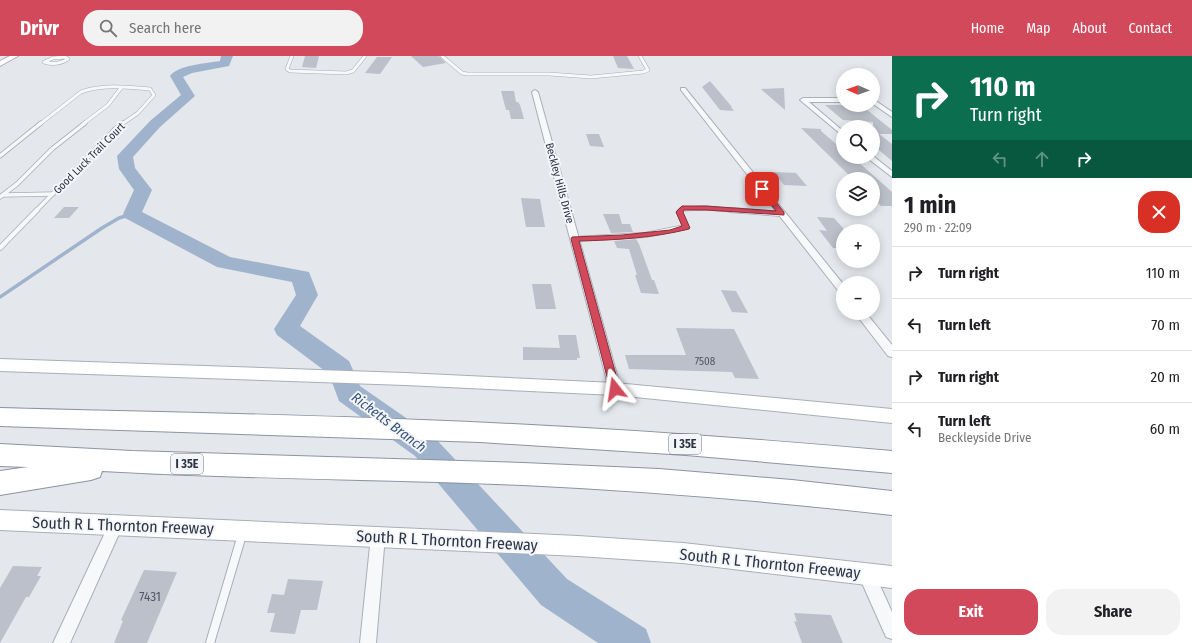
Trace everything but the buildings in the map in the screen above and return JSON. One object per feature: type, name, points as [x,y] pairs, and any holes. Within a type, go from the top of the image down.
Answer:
[{"type":"highway","name":"I 35E","points":[[0,417],[478,432],[656,441],[774,450],[892,462]]},
{"type":"highway","name":"I 35E","points":[[0,455],[132,462],[523,474],[659,481],[792,492],[892,503]]},
{"type":"highway","points":[[0,483],[132,462]]},
{"type":"main road","points":[[0,61],[15,56]]},
{"type":"main road","points":[[0,365],[305,375],[615,389],[892,416]]},
{"type":"main road","name":"South R L Thornton Freeway","points":[[0,520],[578,546],[683,554],[892,577]]},
{"type":"street","points":[[683,89],[836,282]]},
{"type":"street","name":"Beckley Hills Drive","points":[[535,92],[615,389]]},
{"type":"street","points":[[836,100],[803,100],[836,128]]},
{"type":"street","points":[[880,106],[892,114]]},
{"type":"street","points":[[879,164],[892,175]]},
{"type":"street","points":[[866,320],[892,353]]},
{"type":"street","points":[[61,643],[116,525]]},
{"type":"street","points":[[368,643],[378,536]]},
{"type":"street","points":[[866,574],[892,631]]},
{"type":"lane","points":[[44,61],[46,56]]},
{"type":"lane","points":[[44,61],[44,64],[58,64],[73,56]]},
{"type":"lane","points":[[292,56],[287,69],[290,71],[346,73],[352,71],[365,56]]},
{"type":"lane","points":[[442,56],[462,73],[467,74],[549,74],[586,77],[643,72],[648,70],[640,56]]},
{"type":"lane","points":[[44,61],[57,57],[68,58]]},
{"type":"lane","name":"Good Luck Trail Court","points":[[0,156],[81,92],[88,89],[105,87],[150,89],[154,95],[138,113],[116,129],[0,248]]},
{"type":"lane","points":[[1,196],[16,184],[52,149],[108,105],[121,88]]},
{"type":"lane","points":[[1,196],[53,194]]},
{"type":"lane","points":[[575,239],[622,237],[670,232],[686,228],[679,212],[682,208],[706,208],[782,214]]},
{"type":"lane","points":[[210,643],[243,530]]},
{"type":"waterway","name":"Ricketts Branch","points":[[227,56],[225,64],[189,70],[176,76],[188,96],[155,124],[125,156],[127,169],[143,190],[132,214],[224,262],[301,277],[307,295],[286,329],[340,368],[349,393],[425,447],[554,592],[632,643]]},
{"type":"waterway","points":[[0,297],[102,228],[119,218],[132,214]]},
{"type":"route","points":[[615,389],[575,239],[622,237],[670,232],[686,228],[679,212],[682,208],[706,208],[782,214],[762,189]]}]
